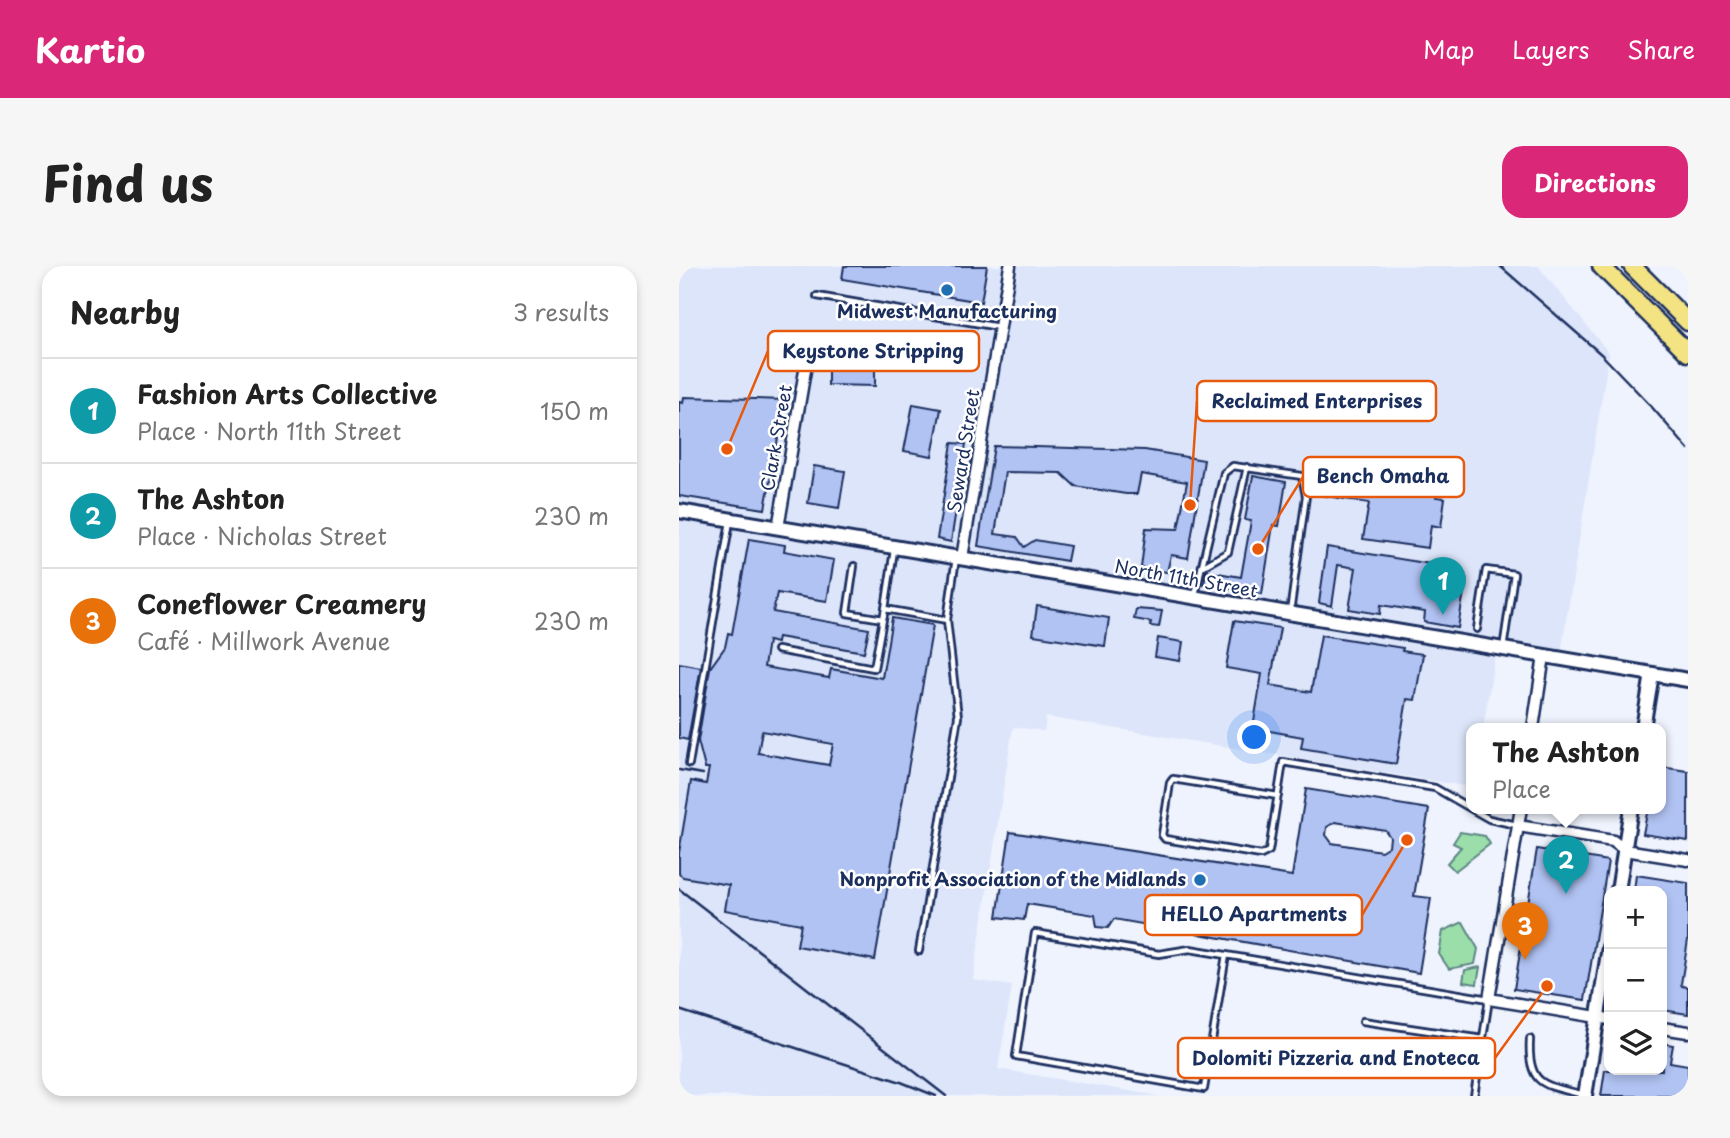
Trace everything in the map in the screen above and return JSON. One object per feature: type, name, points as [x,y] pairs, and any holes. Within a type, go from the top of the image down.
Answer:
[{"type":"highway","points":[[1601,266],[1688,353]]},
{"type":"highway","points":[[1632,266],[1688,322]]},
{"type":"street","name":"Seward Street","points":[[959,558],[1010,266]]},
{"type":"street","name":"Clark Street","points":[[778,528],[808,353]]},
{"type":"street","name":"North 11th Street","points":[[679,511],[1688,680]]},
{"type":"street","points":[[1534,723],[1544,656]]},
{"type":"street","points":[[1644,723],[1652,674]]},
{"type":"street","points":[[1520,814],[1489,999],[1604,1018],[1585,1096]]},
{"type":"street","points":[[1619,886],[1630,814]]},
{"type":"street","points":[[1518,826],[1613,841],[1625,850],[1688,860]]},
{"type":"street","points":[[1604,1012],[1609,949]]},
{"type":"street","points":[[1667,1029],[1688,1032]]},
{"type":"lane","points":[[817,296],[1000,327]]},
{"type":"lane","points":[[1195,598],[1224,473],[1233,466],[1301,476],[1306,496],[1289,614]]},
{"type":"lane","points":[[1202,567],[1228,552],[1247,467]]},
{"type":"lane","points":[[689,764],[730,520]]},
{"type":"lane","points":[[777,650],[874,668],[894,547]]},
{"type":"lane","points":[[919,951],[958,717],[947,620],[959,558]]},
{"type":"lane","points":[[854,566],[847,613],[883,619]]},
{"type":"lane","points":[[1477,629],[1486,570],[1514,574],[1503,650]]},
{"type":"lane","points":[[885,609],[947,620]]},
{"type":"lane","points":[[1278,796],[1173,779],[1170,783],[1162,835],[1165,839],[1261,855],[1269,852],[1278,796],[1283,762],[1435,788],[1466,806]]},
{"type":"lane","points":[[1480,814],[1489,819],[1518,826]]},
{"type":"lane","points":[[1226,955],[1204,1089],[1016,1056],[1035,933],[1159,954],[1190,949],[1226,955],[1489,999],[1473,1096]]},
{"type":"lane","points":[[1363,1021],[1483,1039]]},
{"type":"lane","points":[[1529,1039],[1528,1059],[1533,1073],[1545,1086],[1585,1096]]},
{"type":"shaded area","points":[[679,266],[1538,266],[1609,353],[1560,659],[1496,649],[1484,723],[1466,723],[1466,786],[1046,717],[1044,731],[1013,727],[973,980],[1012,986],[998,1069],[1159,1096],[679,1096]]},
{"type":"green space","points":[[1460,832],[1485,836],[1490,844],[1455,871],[1447,863],[1461,847],[1453,843]]},
{"type":"green space","points":[[1463,922],[1478,949],[1475,964],[1449,969],[1439,954],[1443,931]]},
{"type":"green space","points":[[1480,967],[1477,984],[1463,982],[1465,970]]},
{"type":"building","name":"Midwest Manufacturing","points":[[844,266],[987,266],[981,302],[842,279]]},
{"type":"building","points":[[828,362],[875,362],[875,386],[828,385]]},
{"type":"building","points":[[684,397],[785,400],[765,509],[679,496],[679,402],[683,403]]},
{"type":"building","points":[[913,404],[941,409],[932,456],[904,451]]},
{"type":"building","points":[[952,443],[966,444],[951,542],[937,539]]},
{"type":"building","points":[[994,446],[1145,450],[1204,460],[1188,558],[1171,555],[1167,572],[1141,568],[1146,528],[1178,529],[1187,482],[1141,474],[1137,494],[1126,494],[1075,486],[1061,473],[1005,472],[995,534],[1017,537],[1024,547],[1035,540],[1070,546],[1067,561],[978,546]]},
{"type":"building","points":[[1375,463],[1441,474],[1436,497],[1445,498],[1441,527],[1431,525],[1428,548],[1363,539],[1369,503],[1320,495],[1325,467],[1373,475]]},
{"type":"building","points":[[814,466],[845,471],[839,508],[808,503]]},
{"type":"building","points":[[1253,476],[1286,482],[1279,526],[1273,525],[1262,594],[1204,584],[1206,571],[1241,577],[1251,521],[1245,520]]},
{"type":"building","points":[[749,539],[785,545],[784,551],[834,560],[827,601],[777,593],[773,612],[869,629],[864,652],[778,637],[777,643],[768,641],[764,667],[829,678],[831,669],[882,678],[892,618],[933,625],[875,960],[797,946],[801,924],[725,910],[729,885],[679,874],[679,853],[691,781],[706,784],[709,768],[705,768],[698,741],[710,668],[725,647],[728,633],[732,634]],"holes":[[[762,731],[833,744],[829,765],[758,753]]]},
{"type":"building","points":[[1327,547],[1461,569],[1459,578],[1466,579],[1458,628],[1424,622],[1425,612],[1381,605],[1380,614],[1349,609],[1356,568],[1338,565],[1332,606],[1319,603]]},
{"type":"building","points":[[1037,606],[1109,618],[1105,646],[1033,635]]},
{"type":"building","points":[[1136,609],[1162,611],[1159,627],[1150,626],[1151,622],[1134,619]]},
{"type":"building","points":[[1234,621],[1280,628],[1270,685],[1311,692],[1321,635],[1403,648],[1402,651],[1423,654],[1415,700],[1407,699],[1396,764],[1301,748],[1303,737],[1253,728],[1262,674],[1226,668]]},
{"type":"building","points":[[1158,638],[1183,642],[1180,661],[1155,657]]},
{"type":"building","points":[[679,663],[701,667],[688,740],[679,738]]},
{"type":"building","points":[[1666,768],[1688,771],[1688,841],[1643,834],[1647,814],[1666,814]]},
{"type":"building","points":[[1306,789],[1429,809],[1414,896],[1431,898],[1419,973],[1114,919],[1108,928],[1097,927],[1095,915],[1027,904],[1024,920],[997,917],[1010,832],[1292,876]],"holes":[[[1335,822],[1385,830],[1390,837],[1389,846],[1381,851],[1332,843],[1326,835],[1327,827]]]},
{"type":"building","points":[[1537,849],[1608,861],[1585,1000],[1514,989]]},
{"type":"building","points":[[1636,875],[1688,883],[1688,940],[1681,984],[1688,987],[1688,1014],[1667,1011],[1667,886],[1635,886]]},
{"type":"building","points":[[1667,1044],[1673,1045],[1670,1062],[1688,1065],[1688,1096],[1601,1096],[1604,1075],[1667,1075]]},
{"type":"railway","points":[[1500,266],[1602,355],[1688,449]]},
{"type":"railway","points":[[679,770],[703,774]]},
{"type":"railway","points":[[679,889],[946,1096]]},
{"type":"railway","points":[[679,1010],[901,1082],[936,1096]]},
{"type":"place","name":"Midwest Manufacturing","points":[[947,290]]},
{"type":"place","name":"Keystone Stripping","points":[[727,449]]},
{"type":"place","name":"Reclaimed Enterprises","points":[[1190,505]]},
{"type":"place","name":"Bench Omaha","points":[[1258,549]]},
{"type":"place","name":"Fashion Arts Collective","points":[[1443,615]]},
{"type":"place","name":"HELLO Apartments","points":[[1407,840]]},
{"type":"place","name":"Nonprofit Association of the Midlands","points":[[1200,880]]},
{"type":"place","name":"The Ashton","points":[[1566,894]]},
{"type":"place","name":"Coneflower Creamery","points":[[1525,960]]},
{"type":"place","name":"Dolomiti Pizzeria and Enoteca","points":[[1547,986]]}]
